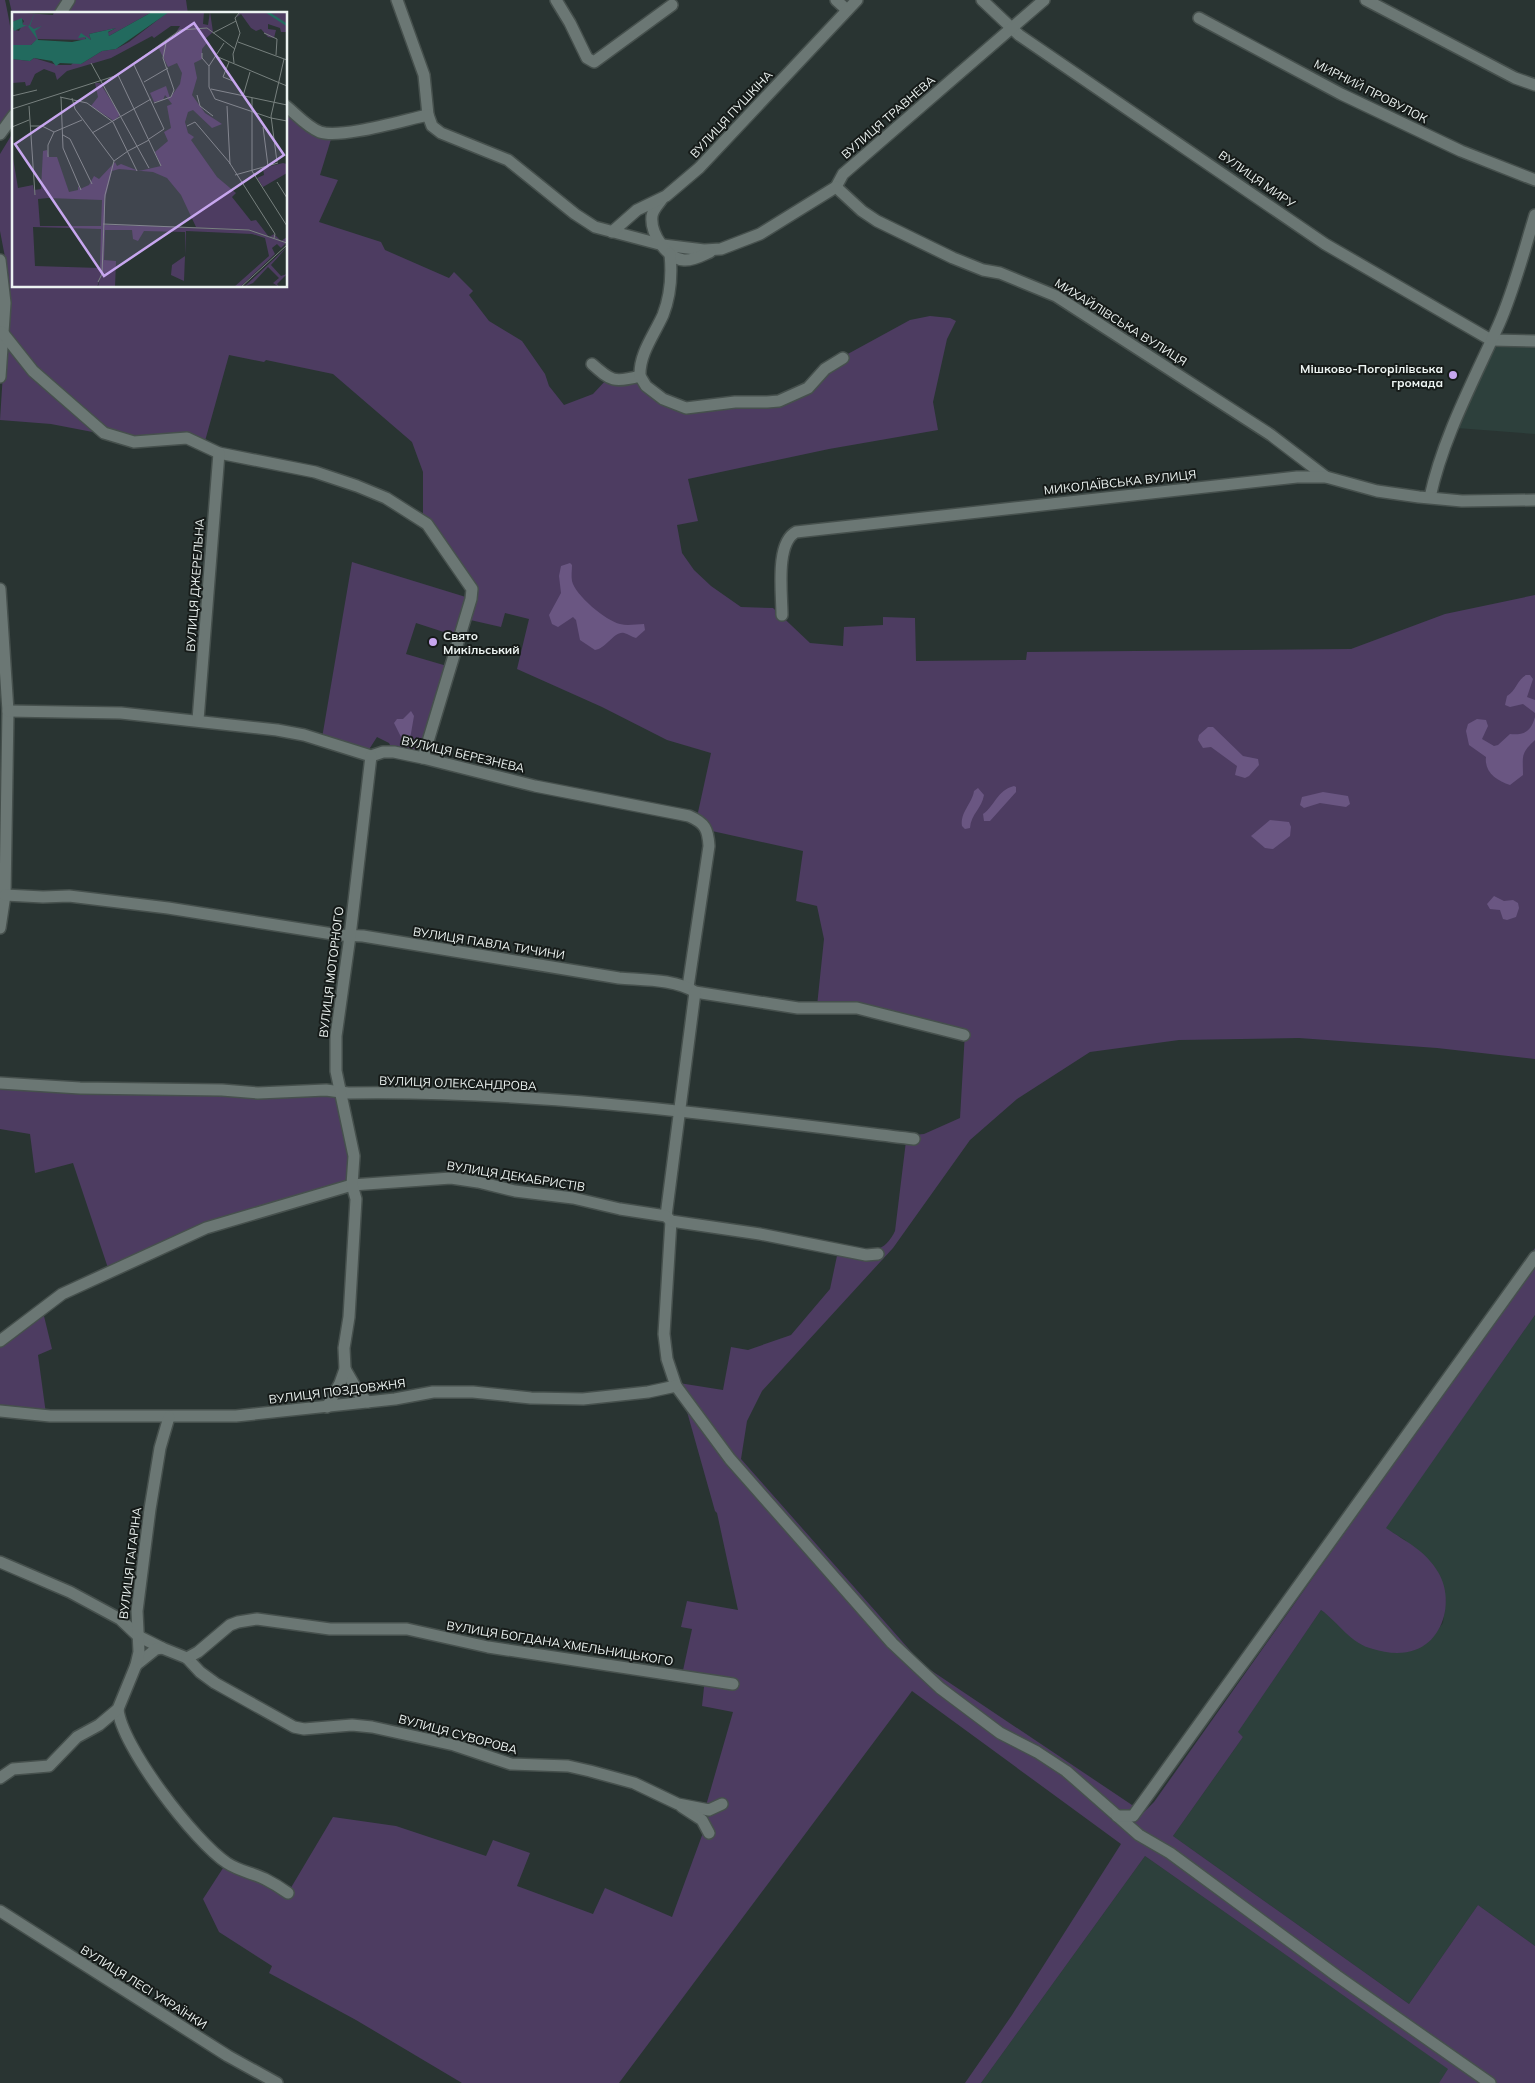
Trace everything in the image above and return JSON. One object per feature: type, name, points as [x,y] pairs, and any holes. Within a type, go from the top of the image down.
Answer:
[{"type":"street","points":[[61,12],[69,0]]},
{"type":"street","points":[[288,108],[311,127],[326,133],[360,130],[428,115],[424,75],[397,0]]},
{"type":"street","points":[[556,0],[570,22],[587,58],[594,62],[672,5]]},
{"type":"street","points":[[836,0],[847,10]]},
{"type":"street","name":"ВУЛИЦЯ ПУШКІНА","points":[[612,232],[637,210],[662,198],[700,168],[857,0]]},
{"type":"street","name":"ВУЛИЦЯ МИРУ","points":[[982,0],[1019,35],[1325,244],[1490,340],[1535,341]]},
{"type":"street","name":"ВУЛИЦЯ ТРАВНЕВА","points":[[428,115],[432,126],[441,134],[508,160],[575,214],[595,227],[663,245],[714,250],[760,234],[836,187],[843,174],[1010,27],[1044,0]]},
{"type":"street","points":[[1366,0],[1515,78],[1535,85]]},
{"type":"street","name":"МИРНИЙ ПРОВУЛОК","points":[[1199,18],[1341,94],[1461,152],[1535,180]]},
{"type":"street","points":[[0,134],[12,119]]},
{"type":"street","name":"МИХАЙЛІВСЬКА ВУЛИЦЯ","points":[[836,187],[862,211],[885,225],[953,258],[983,270],[1000,273],[1056,296],[1271,435],[1326,477]]},
{"type":"street","points":[[662,198],[654,210],[652,218],[656,235],[670,254],[683,260],[690,260],[714,250]]},
{"type":"street","points":[[1430,497],[1434,477],[1490,340],[1499,323],[1535,215]]},
{"type":"street","points":[[670,254],[672,269],[667,302],[642,360],[640,376],[646,386],[663,399],[686,408],[735,402],[779,401],[808,388],[824,369],[843,358]]},
{"type":"street","points":[[0,260],[5,303],[0,377]]},
{"type":"street","points":[[2,332],[33,371],[104,433],[134,442],[187,438],[219,453],[332,477],[386,498],[427,524],[469,582],[472,589],[471,599],[422,758]]},
{"type":"street","points":[[592,364],[607,377],[616,381],[640,376]]},
{"type":"street","name":"ВУЛИЦЯ ДЖЕРЕЛЬНА","points":[[198,720],[219,453]]},
{"type":"street","name":"МИКОЛАЇВСЬКА ВУЛИЦЯ","points":[[782,615],[782,552],[787,539],[796,532],[1278,479],[1326,477],[1377,491],[1462,501],[1535,500]]},
{"type":"street","points":[[0,589],[8,710],[6,895],[0,928]]},
{"type":"street","name":"ВУЛИЦЯ БЕРЕЗНЕВА","points":[[8,710],[121,713],[198,720],[304,735],[371,756],[383,752],[422,758],[536,786],[689,816],[702,822],[709,834],[710,846],[692,990]]},
{"type":"street","name":"ВУЛИЦЯ МОТОРНОГО","points":[[327,1406],[340,1383],[345,1369],[344,1348],[349,1317],[356,1199],[352,1186],[354,1156],[336,1071],[336,1036],[371,756]]},
{"type":"street","name":"ВУЛИЦЯ ПАВЛА ТИЧИНИ","points":[[6,895],[69,896],[168,908],[798,1008],[857,1008],[964,1035]]},
{"type":"street","points":[[692,990],[668,1218],[664,1334],[667,1359],[676,1386],[730,1459],[864,1612],[917,1668],[940,1688],[1000,1733],[1037,1752],[1066,1771],[1116,1815],[1130,1821],[1145,1839],[1170,1853],[1337,1976],[1490,2083]]},
{"type":"street","name":"ВУЛИЦЯ ОЛЕКСАНДРОВА","points":[[0,1083],[80,1088],[222,1090],[258,1093],[326,1090],[340,1092],[487,1095],[680,1111],[914,1139]]},
{"type":"street","name":"ВУЛИЦЯ ДЕКАБРИСТІВ","points":[[0,1341],[62,1294],[198,1232],[352,1186],[452,1178],[478,1182],[515,1192],[573,1198],[620,1210],[760,1234],[866,1255],[878,1254]]},
{"type":"street","points":[[1130,1821],[1535,1257]]},
{"type":"street","name":"ВУЛИЦЯ МОТОРНОГО","points":[[345,1369],[360,1395],[368,1402]]},
{"type":"street","name":"ВУЛИЦЯ ПОЗДОВЖНЯ","points":[[0,1411],[50,1416],[236,1416],[452,1391],[531,1398],[583,1399],[648,1392],[676,1386]]},
{"type":"street","name":"ВУЛИЦЯ ГАГАРІНА","points":[[0,1778],[13,1769],[48,1766],[77,1738],[99,1725],[118,1709],[136,1665],[137,1611],[150,1509],[160,1448],[169,1417]]},
{"type":"street","name":"ВУЛИЦЯ СУВОРОВА","points":[[0,1562],[70,1592],[120,1620],[138,1636],[187,1658],[200,1672],[216,1683],[294,1727],[359,1726],[454,1745],[511,1764],[568,1766],[634,1783],[678,1804],[702,1820],[709,1833]]},
{"type":"street","name":"ВУЛИЦЯ БОГДАНА ХМЕЛЬНИЦЬКОГО","points":[[187,1658],[207,1646],[230,1625],[257,1619],[330,1629],[407,1629],[488,1648],[733,1684]]},
{"type":"street","points":[[136,1665],[156,1650],[162,1648]]},
{"type":"street","points":[[118,1709],[126,1736],[190,1830],[225,1862],[237,1869],[265,1879],[288,1893]]},
{"type":"street","name":"ВУЛИЦЯ СУВОРОВА","points":[[678,1804],[709,1810],[722,1804]]},
{"type":"street","name":"ВУЛИЦЯ ЛЕСІ УКРАЇНКИ","points":[[0,1911],[219,2051],[276,2083]]},
{"type":"shaded area","points":[[0,0],[5,0],[12,40],[12,108],[0,140]]},
{"type":"shaded area","points":[[9,0],[69,0],[62,12],[12,13]]},
{"type":"shaded area","points":[[74,0],[186,0],[188,12],[66,12]]},
{"type":"shaded area","points":[[288,109],[332,136],[320,175],[338,180],[319,222],[381,242],[385,250],[449,278],[454,272],[473,291],[469,295],[489,321],[522,341],[545,374],[549,386],[564,405],[593,394],[607,379],[644,381],[677,404],[766,401],[794,393],[824,367],[910,320],[930,316],[950,318],[956,321],[947,339],[933,402],[938,430],[829,449],[688,479],[698,521],[677,525],[682,553],[694,570],[711,586],[741,607],[773,608],[810,643],[843,646],[844,627],[883,625],[883,617],[915,618],[916,661],[1026,660],[1027,652],[1351,649],[1445,614],[1535,595],[1535,1059],[1437,1048],[1299,1038],[1179,1040],[1090,1052],[1017,1099],[970,1140],[893,1248],[762,1391],[747,1421],[741,1459],[923,1665],[1132,1805],[1142,1801],[1535,1248],[1535,1258],[1150,1801],[1122,1814],[923,1672],[733,1458],[679,1383],[723,1390],[731,1347],[748,1350],[791,1335],[830,1289],[838,1251],[871,1251],[884,1246],[890,1240],[895,1231],[906,1141],[914,1135],[924,1134],[960,1118],[965,1032],[817,1006],[824,939],[817,906],[796,901],[803,851],[712,831],[697,817],[711,753],[667,740],[602,707],[517,669],[529,619],[505,613],[501,627],[466,619],[473,599],[423,519],[423,472],[412,442],[333,374],[266,360],[264,362],[229,355],[205,441],[165,440],[103,434],[51,424],[0,420],[9,278],[0,231],[0,154],[12,134],[12,288],[288,288]]},
{"type":"shaded area","points":[[1495,345],[1535,347],[1535,434],[1457,428]]},
{"type":"shaded area","points":[[352,562],[469,598],[456,636],[416,623],[406,654],[447,666],[419,753],[391,747],[389,743],[377,737],[368,751],[322,738]]},
{"type":"shaded area","points":[[570,563],[572,565],[574,587],[592,607],[607,618],[620,624],[644,624],[645,630],[636,638],[626,633],[620,633],[603,647],[595,650],[580,640],[576,620],[573,617],[558,627],[552,624],[549,615],[561,593],[559,576],[561,566]]},
{"type":"shaded area","points":[[1526,675],[1530,675],[1533,679],[1527,697],[1535,700],[1535,713],[1523,704],[1510,707],[1505,705],[1507,696]]},
{"type":"shaded area","points":[[411,711],[414,716],[410,739],[403,741],[394,723],[397,719],[403,719]]},
{"type":"shaded area","points":[[1535,717],[1535,740],[1523,756],[1523,775],[1510,785],[1500,781],[1489,771],[1486,757],[1469,745],[1466,731],[1468,724],[1477,719],[1486,720],[1488,726],[1482,739],[1494,746],[1498,745],[1510,734],[1526,732]]},
{"type":"shaded area","points":[[1208,727],[1213,727],[1243,756],[1258,759],[1259,765],[1249,776],[1245,778],[1235,775],[1237,766],[1211,747],[1203,748],[1198,740],[1199,735]]},
{"type":"shaded area","points":[[1014,786],[1016,787],[1016,792],[990,821],[984,821],[983,814],[1004,791]]},
{"type":"shaded area","points":[[978,788],[984,795],[983,800],[972,819],[970,828],[965,829],[962,826],[964,812],[974,791]]},
{"type":"shaded area","points":[[1323,792],[1348,796],[1350,804],[1346,807],[1320,803],[1304,808],[1300,805],[1302,797]]},
{"type":"shaded area","points":[[1270,820],[1289,822],[1291,827],[1290,836],[1273,849],[1265,848],[1251,836]]},
{"type":"shaded area","points":[[1494,896],[1504,901],[1513,900],[1518,903],[1519,908],[1516,917],[1507,920],[1503,919],[1500,910],[1490,909],[1487,904]]},
{"type":"shaded area","points":[[0,1085],[326,1092],[337,1096],[350,1142],[351,1166],[348,1176],[341,1185],[108,1268],[73,1163],[35,1173],[30,1134],[0,1129]]},
{"type":"shaded area","points":[[1535,1264],[1535,1315],[1386,1528],[1421,1552],[1433,1564],[1443,1582],[1446,1605],[1444,1617],[1434,1637],[1425,1645],[1405,1653],[1373,1649],[1351,1638],[1321,1610],[1238,1732],[1243,1737],[1173,1836],[1409,2004],[1478,1905],[1535,1946],[1535,2083],[1495,2083],[1132,1824],[1154,1802]]},
{"type":"shaded area","points":[[43,1312],[52,1349],[38,1355],[46,1414],[0,1409],[0,1345]]},
{"type":"shaded area","points":[[1535,1315],[1535,1946],[1478,1905],[1409,2004],[1173,1836],[1243,1737],[1237,1733],[1321,1610],[1395,1653],[1415,1650],[1429,1641],[1443,1623],[1446,1600],[1405,1540],[1385,1528]]},
{"type":"shaded area","points":[[684,1401],[891,1644],[1158,1850],[1484,2083],[1439,2083],[1448,2069],[1145,1856],[981,2083],[965,2083],[1012,2015],[1121,1844],[912,1691],[619,2083],[462,2083],[356,2020],[269,1973],[272,1966],[219,1932],[203,1899],[225,1865],[289,1891],[333,1817],[396,1826],[486,1856],[493,1840],[530,1853],[517,1886],[593,1914],[605,1888],[672,1917],[704,1830],[701,1823],[733,1712],[702,1706],[705,1678],[682,1675],[692,1629],[681,1627],[687,1601],[738,1610],[717,1513]]},
{"type":"shaded area","points":[[1145,1856],[1449,2069],[1439,2083],[981,2083]]},
{"type":"place","name":"Мішково-Погорілівська громада","points":[[1453,375]]},
{"type":"place","name":"Свято Микільський","points":[[433,642]]}]
